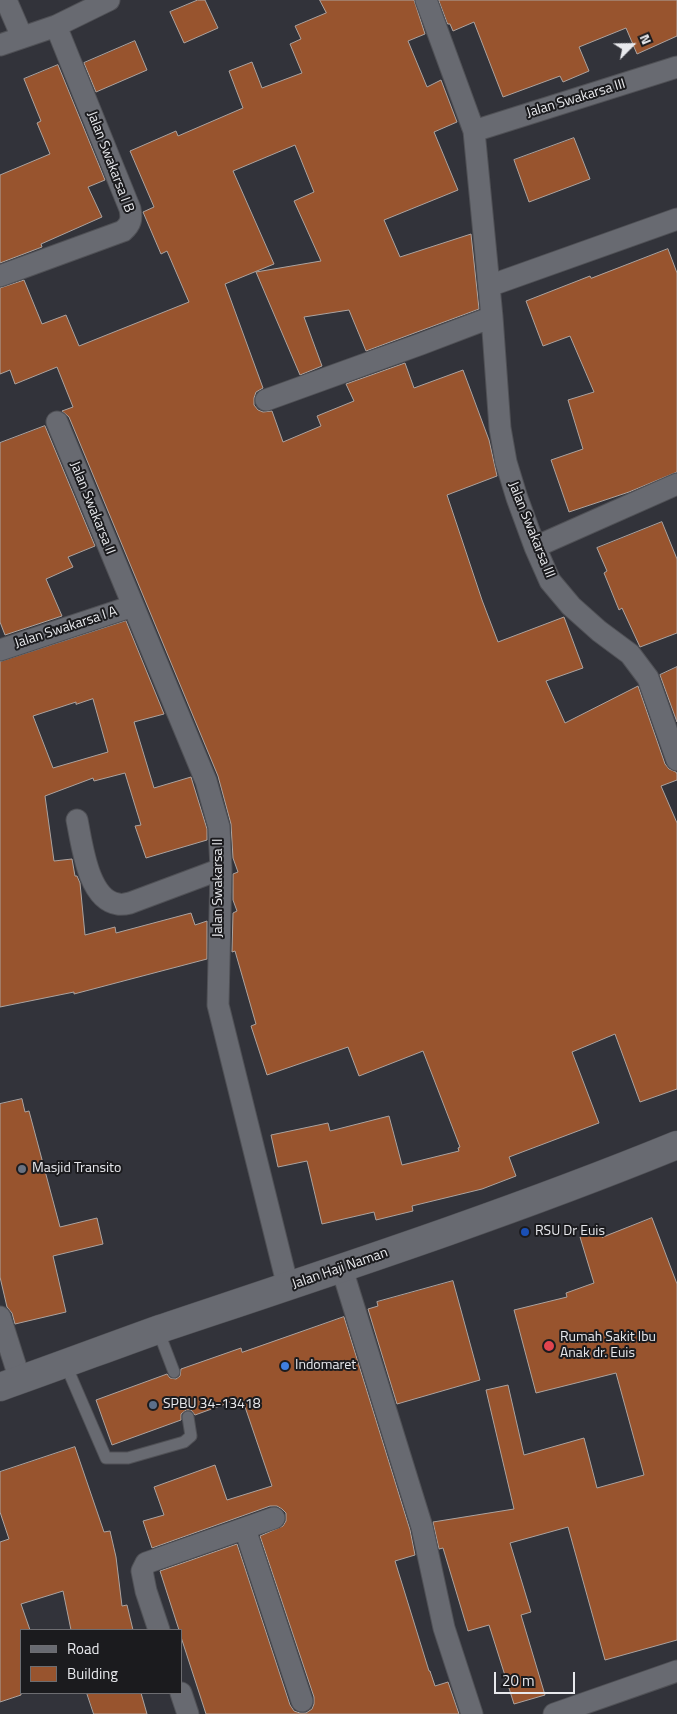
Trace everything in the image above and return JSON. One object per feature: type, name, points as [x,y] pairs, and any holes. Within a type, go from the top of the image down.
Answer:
[{"type":"street","points":[[6,0],[22,37]]},
{"type":"street","points":[[0,44],[56,26],[109,0]]},
{"type":"street","name":"Jalan Swakarsa III","points":[[426,0],[474,131],[492,317],[500,428],[506,462],[535,547],[550,581],[571,606],[599,631],[630,654],[648,678],[677,760]]},
{"type":"street","name":"Jalan Swakarsa I B","points":[[0,276],[123,231],[129,226],[131,218],[130,209],[56,26]]},
{"type":"street","name":"Jalan Swakarsa III","points":[[474,131],[677,67]]},
{"type":"street","points":[[489,286],[675,226]]},
{"type":"street","points":[[266,400],[492,317]]},
{"type":"street","name":"Jalan Swakarsa II","points":[[57,422],[206,782],[219,827],[221,869],[218,1005],[288,1287]]},
{"type":"street","points":[[535,547],[677,484]]},
{"type":"street","name":"Jalan Swakarsa I A","points":[[0,650],[133,606]]},
{"type":"street","points":[[77,820],[93,882],[97,890],[106,899],[117,904],[130,904],[221,869]]},
{"type":"street","name":"Jalan Haji Naman","points":[[10,1383],[158,1330],[342,1269],[677,1145]]},
{"type":"street","points":[[342,1269],[422,1527],[444,1628],[472,1714]]},
{"type":"street","points":[[0,1317],[10,1383]]},
{"type":"street","points":[[159,1629],[146,1591],[142,1571],[146,1563],[274,1518]]},
{"type":"street","points":[[245,1529],[302,1701]]},
{"type":"street","points":[[554,1714],[677,1671]]},
{"type":"street","points":[[180,1694],[188,1714]]},
{"type":"lane","points":[[158,1330],[174,1372]]},
{"type":"lane","points":[[65,1363],[106,1458],[128,1458],[184,1442],[191,1436],[188,1417]]},
{"type":"building","points":[[198,0],[205,0],[218,28],[184,43],[170,12]]},
{"type":"building","points":[[320,0],[414,0],[425,34],[408,41],[427,87],[441,80],[457,122],[434,132],[458,190],[384,220],[400,257],[471,234],[479,309],[366,351],[349,310],[304,317],[322,366],[300,375],[256,272],[321,261],[294,201],[314,192],[295,145],[233,171],[274,264],[225,284],[263,388],[256,392],[254,405],[263,412],[272,411],[283,442],[321,426],[317,416],[354,401],[346,384],[405,363],[414,388],[463,370],[489,440],[497,476],[447,495],[498,642],[564,617],[583,668],[546,681],[565,723],[638,686],[665,764],[677,774],[677,780],[661,786],[677,823],[677,1089],[640,1102],[615,1034],[572,1052],[599,1123],[509,1157],[516,1176],[482,1189],[412,1206],[413,1211],[376,1220],[374,1212],[322,1224],[307,1161],[278,1167],[271,1135],[328,1123],[330,1131],[389,1116],[402,1165],[459,1151],[458,1148],[460,1147],[423,1051],[359,1076],[348,1047],[267,1075],[251,1026],[256,1024],[235,951],[232,952],[233,913],[237,911],[233,900],[233,874],[238,872],[233,858],[231,824],[218,776],[69,417],[62,411],[73,407],[57,367],[15,384],[10,370],[0,374],[0,288],[24,280],[42,324],[66,315],[79,346],[189,302],[167,251],[161,254],[143,212],[154,207],[130,151],[176,131],[178,136],[243,108],[229,71],[252,62],[262,88],[302,73],[290,44],[301,39],[295,26],[326,13]]},
{"type":"building","points":[[439,0],[677,0],[677,36],[637,54],[626,28],[579,47],[589,71],[563,82],[560,76],[503,97],[474,22],[453,31],[450,24],[448,24]]},
{"type":"building","points":[[135,41],[147,70],[96,92],[84,63]]},
{"type":"building","points":[[58,65],[105,180],[88,187],[102,217],[41,244],[42,247],[0,263],[0,175],[50,154],[37,123],[41,121],[24,79]]},
{"type":"building","points":[[574,138],[590,179],[529,202],[514,160]]},
{"type":"building","points":[[668,249],[677,273],[677,472],[629,492],[569,512],[551,460],[583,449],[568,400],[594,392],[570,336],[543,346],[526,301]]},
{"type":"building","points":[[45,426],[95,546],[68,557],[73,567],[46,579],[62,616],[5,635],[0,622],[0,443]]},
{"type":"building","points":[[662,522],[677,559],[677,633],[640,647],[622,608],[619,610],[604,573],[607,571],[597,548]]},
{"type":"building","points":[[126,621],[164,714],[134,722],[154,788],[191,777],[207,829],[207,840],[146,858],[135,826],[141,825],[125,773],[94,781],[93,778],[45,796],[54,861],[72,859],[75,876],[77,876],[80,883],[85,935],[115,927],[116,933],[191,913],[195,925],[207,921],[207,959],[74,994],[74,992],[0,1007],[0,662]],"holes":[[[93,699],[108,752],[53,768],[33,716],[76,702],[76,704]]]},
{"type":"building","points":[[677,667],[677,722],[660,675]]},
{"type":"building","points":[[22,1099],[25,1112],[29,1111],[60,1227],[97,1218],[103,1244],[53,1256],[66,1312],[15,1324],[12,1313],[7,1307],[0,1277],[0,1104]]},
{"type":"building","points":[[652,1218],[677,1284],[677,1640],[605,1660],[568,1527],[510,1543],[531,1612],[521,1615],[545,1695],[514,1704],[489,1625],[468,1631],[443,1548],[439,1549],[433,1522],[514,1509],[486,1390],[508,1385],[524,1455],[584,1438],[597,1488],[644,1475],[616,1373],[536,1393],[514,1310],[567,1297],[566,1293],[594,1283],[580,1237],[600,1231],[602,1237]]},
{"type":"building","points":[[453,1281],[480,1380],[397,1404],[368,1309],[378,1306],[377,1302]]},
{"type":"building","points":[[344,1317],[410,1530],[415,1555],[395,1561],[435,1686],[448,1682],[459,1714],[206,1714],[182,1640],[182,1629],[179,1629],[160,1571],[237,1544],[290,1705],[294,1711],[306,1713],[312,1709],[314,1704],[314,1697],[260,1536],[283,1526],[286,1521],[286,1513],[277,1506],[270,1506],[152,1548],[143,1521],[164,1515],[154,1487],[215,1465],[227,1500],[272,1486],[242,1398],[195,1415],[191,1410],[186,1410],[181,1414],[181,1420],[112,1445],[96,1400],[167,1374],[170,1378],[176,1379],[180,1376],[181,1369],[241,1348],[242,1352]]},
{"type":"building","points":[[75,1447],[104,1532],[110,1531],[116,1557],[122,1606],[127,1605],[133,1629],[71,1629],[63,1591],[21,1604],[30,1629],[20,1629],[21,1695],[0,1702],[0,1542],[9,1539],[0,1512],[0,1472]]},
{"type":"building","points":[[87,1694],[141,1694],[147,1714],[94,1714]]},
{"type":"place","name":"Masjid Transito","points":[[22,1169]]},
{"type":"place","name":"RSU Dr Euis","points":[[525,1232]]},
{"type":"place","name":"Rumah Sakit Ibu Anak dr. Euis","points":[[549,1346]]},
{"type":"place","name":"Indomaret","points":[[285,1366]]},
{"type":"place","name":"SPBU 34-13418","points":[[153,1405]]}]
